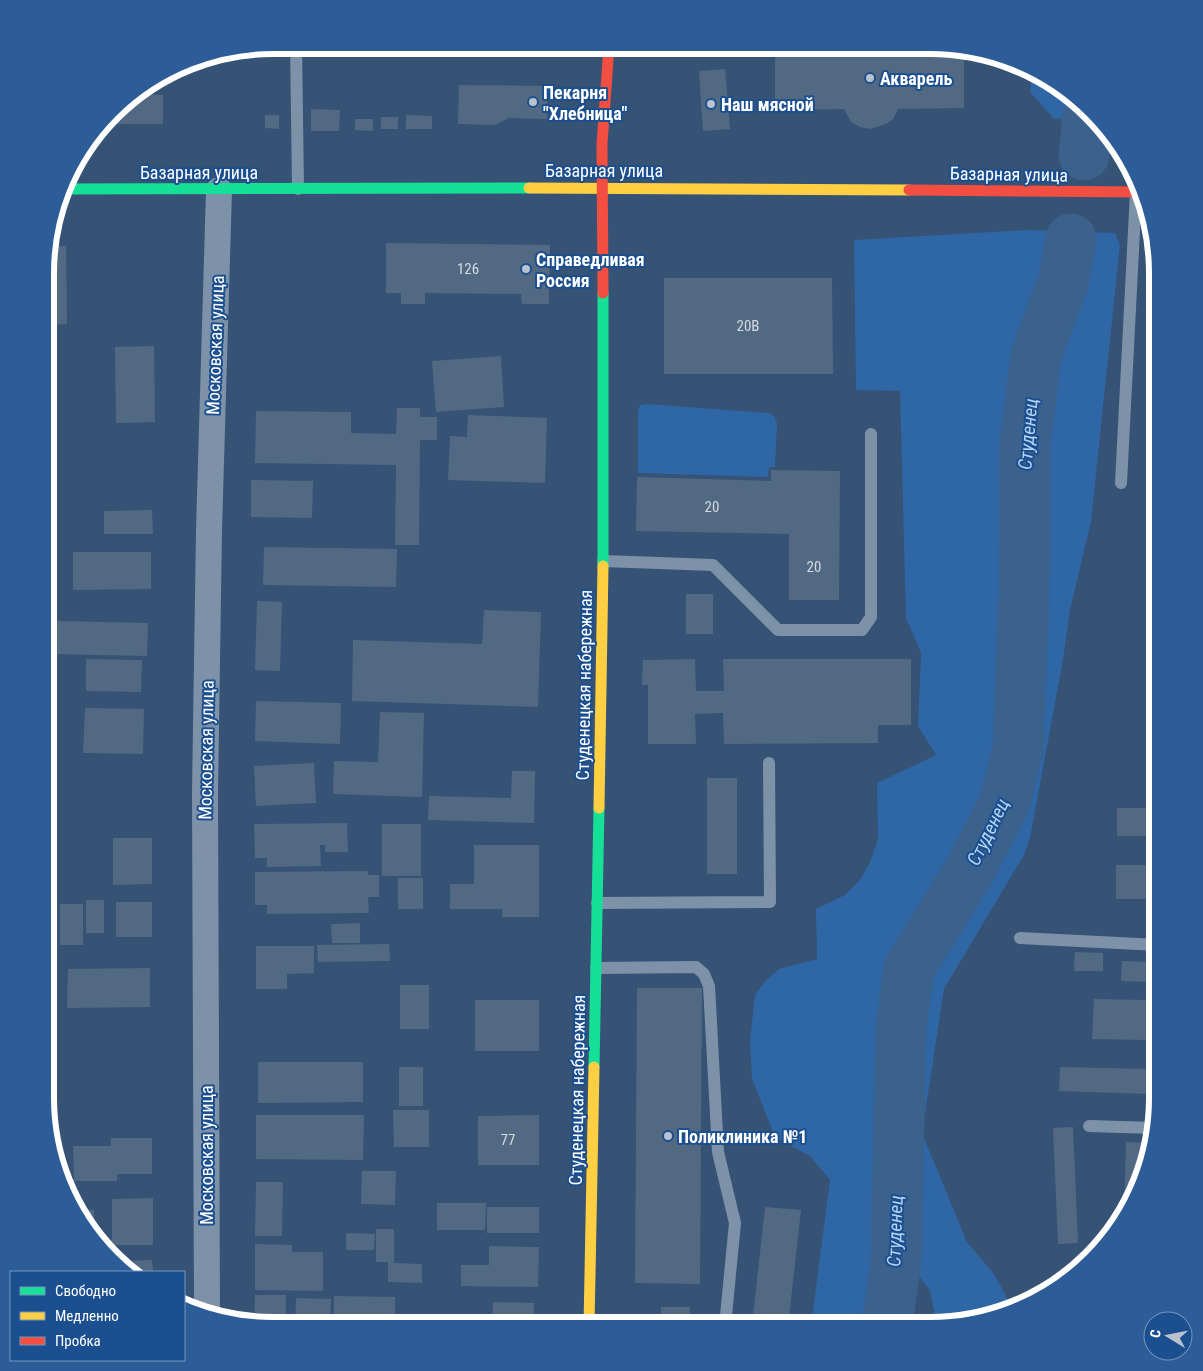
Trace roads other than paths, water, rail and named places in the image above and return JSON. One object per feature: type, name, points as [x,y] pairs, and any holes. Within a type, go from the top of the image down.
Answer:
[{"type":"street","name":"Студенецкая набережная","points":[[589,1317],[603,561],[601,187],[608,54]]},
{"type":"street","name":"Базарная улица","points":[[70,189],[298,190],[601,187],[1134,192]]},
{"type":"street","name":"Московская улица","points":[[207,1307],[205,793],[208,540],[219,190]]},
{"type":"lane","points":[[296,54],[298,190]]},
{"type":"lane","points":[[1121,483],[1138,203]]},
{"type":"lane","points":[[603,561],[713,565],[778,630],[862,630],[871,616],[871,434]]},
{"type":"lane","points":[[597,903],[770,902],[769,763]]},
{"type":"lane","points":[[1020,938],[1149,945]]},
{"type":"lane","points":[[596,968],[696,967],[704,974],[709,986],[718,1152],[735,1223],[726,1317]]},
{"type":"lane","points":[[1088,1126],[1147,1128]]},
{"type":"waterway","name":"Студенец","points":[[1084,155],[1088,121]]},
{"type":"waterway","name":"Студенец","points":[[888,1317],[896,1261],[901,1027],[909,969],[971,868],[1005,802],[1018,748],[1024,596],[1025,444],[1036,356],[1064,279],[1071,239]]},
{"type":"place","name":"Акварель","points":[[870,78]]},
{"type":"place","name":"Пекарня \"Хлебница\"","points":[[533,102]]},
{"type":"place","name":"Наш мясной","points":[[711,104]]},
{"type":"place","name":"Справедливая Россия","points":[[526,269]]},
{"type":"place","name":"Поликлиника №1","points":[[668,1136]]}]
